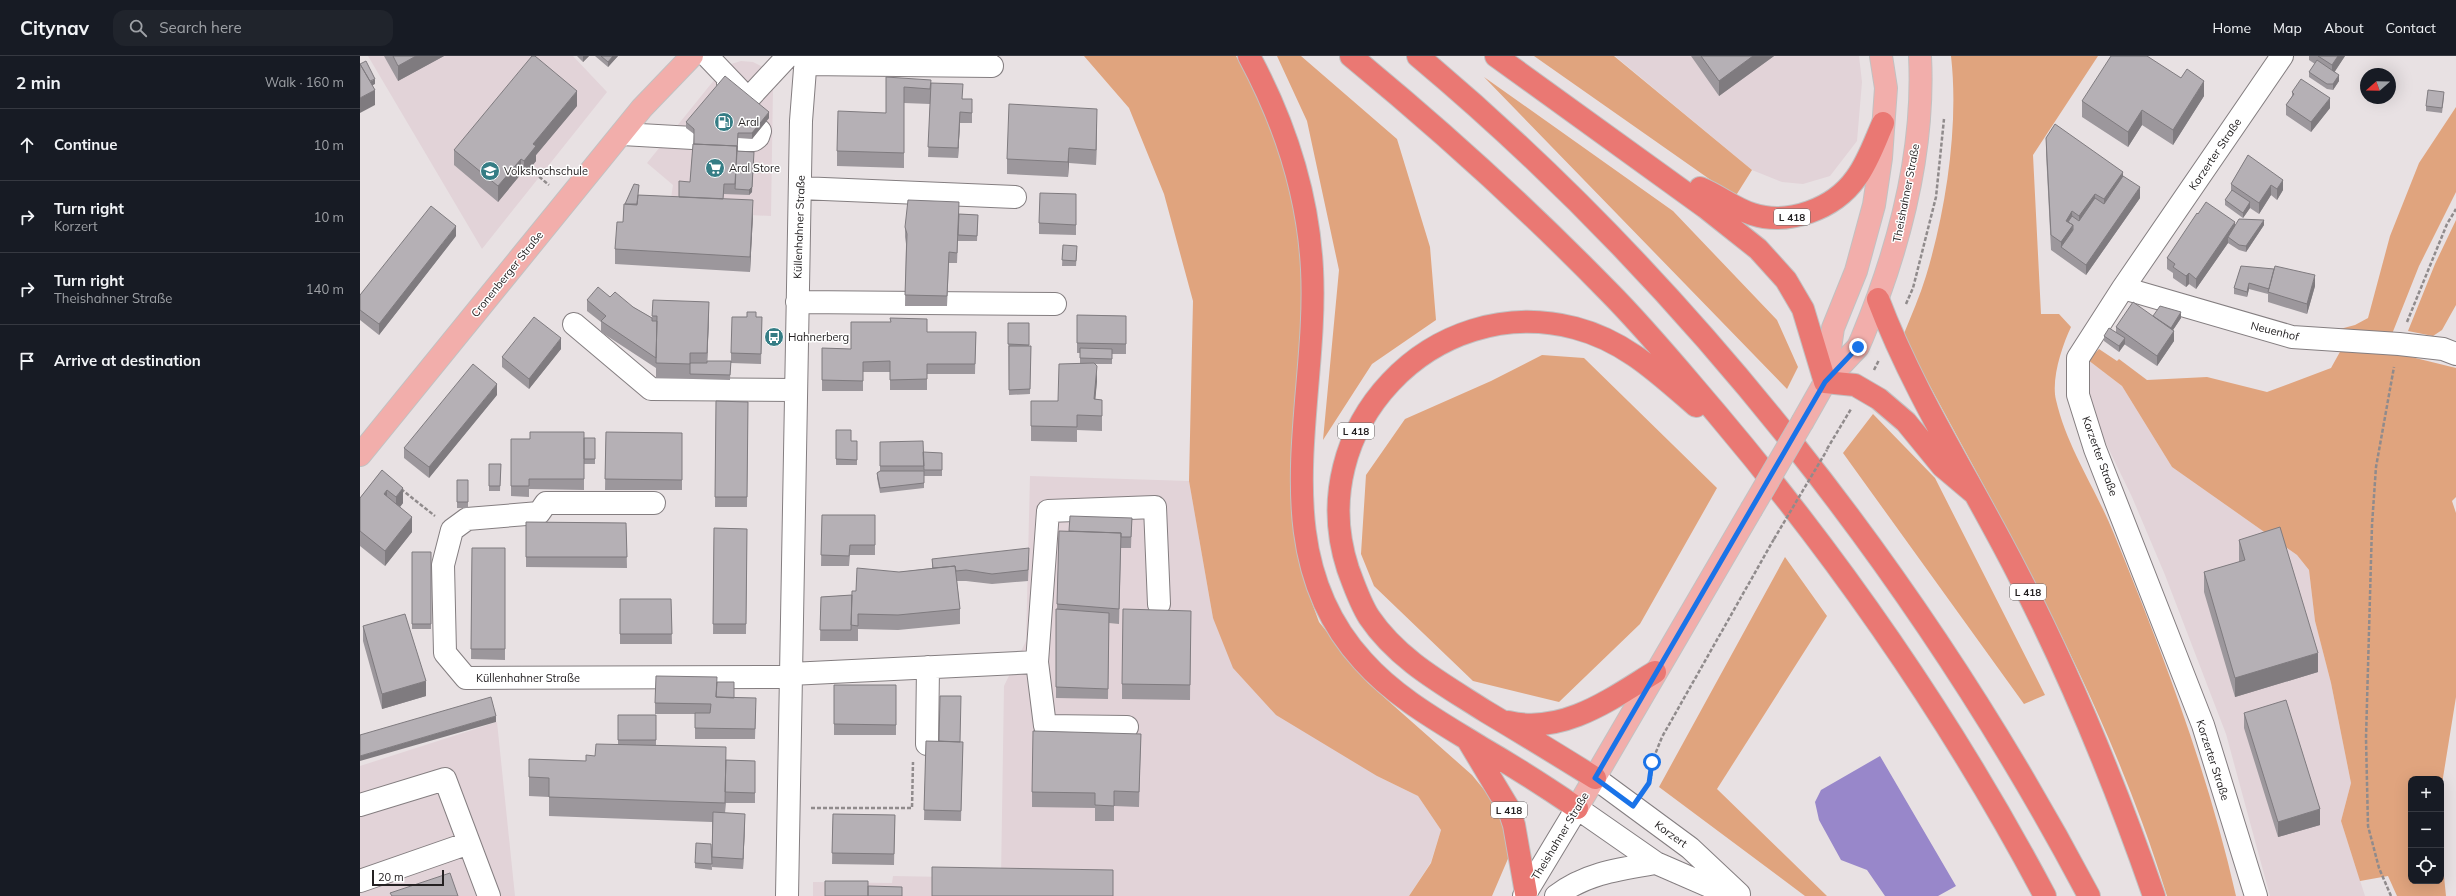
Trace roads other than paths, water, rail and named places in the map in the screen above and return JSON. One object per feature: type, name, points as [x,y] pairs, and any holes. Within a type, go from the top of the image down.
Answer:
[{"type":"highway","name":"L 418","points":[[1249,56],[1268,93],[1292,153],[1305,204],[1310,235],[1313,309],[1303,443],[1302,488],[1303,525],[1316,582],[1338,629],[1368,666],[1424,714],[1533,777],[1577,808]]},
{"type":"highway","name":"L 418","points":[[1351,56],[1418,111],[1531,213],[1610,292],[1746,448],[1833,562],[1919,685],[1987,794],[2045,896]]},
{"type":"highway","points":[[1418,56],[1561,186],[1646,273],[1772,419],[1878,556],[1935,638],[1992,726],[2089,896]]},
{"type":"highway","name":"L 418","points":[[1496,56],[1664,176],[1745,237],[1786,280],[1808,321],[1825,382]]},
{"type":"highway","name":"L 418","points":[[1664,176],[1709,192],[1728,204],[1753,214],[1772,218],[1799,215],[1823,206],[1848,188],[1864,165],[1883,123]]},
{"type":"highway","name":"L 418","points":[[1878,299],[1904,362],[2016,568],[2079,699],[2118,795],[2154,896]]},
{"type":"highway","name":"L 418","points":[[1595,778],[1418,669],[1390,643],[1368,616],[1354,587],[1343,551],[1339,522],[1343,470],[1353,436],[1380,392],[1395,376],[1421,356],[1452,339],[1492,326],[1512,323],[1545,323],[1574,328],[1606,339],[1639,357],[1746,448]]},
{"type":"highway","points":[[1825,382],[1855,385],[1879,399],[1906,422],[1942,466],[1974,493]]},
{"type":"highway","name":"L 418","points":[[1501,720],[1532,726],[1582,715],[1655,672]]},
{"type":"highway","name":"L 418","points":[[1466,738],[1508,807],[1514,825],[1525,894]]},
{"type":"main road","name":"Cronenberger Straße","points":[[655,93],[671,56]]},
{"type":"main road","name":"Cronenberger Straße","points":[[360,455],[655,93],[692,56]]},
{"type":"main road","name":"Theishahner Straße","points":[[1825,382],[1833,328],[1856,271],[1870,224],[1881,158],[1886,88],[1882,56]]},
{"type":"main road","name":"Theishahner Straße","points":[[1577,808],[1825,382],[1858,347],[1878,299],[1900,236],[1913,165],[1922,91],[1920,56]]},
{"type":"street","points":[[707,56],[729,81],[748,98],[758,99],[793,58],[992,66]]},
{"type":"street","name":"Korzerter Straße","points":[[2256,896],[2203,725],[2095,449],[2078,395],[2078,358],[2123,288],[2282,56]]},
{"type":"street","name":"Küllenhahner Straße","points":[[787,896],[795,390],[803,92],[793,58]]},
{"type":"street","points":[[739,140],[754,140],[758,137],[760,131]]},
{"type":"street","points":[[622,134],[688,135]]},
{"type":"street","points":[[800,188],[1015,197]]},
{"type":"street","name":"Neuenhof","points":[[2123,288],[2292,337],[2399,344],[2443,349],[2456,354]]},
{"type":"street","points":[[797,302],[1055,304]]},
{"type":"street","points":[[574,324],[651,389],[795,390]]},
{"type":"street","name":"Küllenhahner Straße","points":[[654,503],[546,503],[539,513],[467,519],[453,529],[443,565],[444,653],[466,678],[790,676]]},
{"type":"street","points":[[1127,727],[1045,726],[1037,662],[1048,511],[1154,507],[1159,604]]},
{"type":"street","points":[[790,676],[1037,662]]},
{"type":"street","points":[[920,749],[928,667]]},
{"type":"street","name":"Korzert","points":[[1595,778],[1690,848],[1742,896]]},
{"type":"street","points":[[360,805],[445,780],[489,896]]},
{"type":"street","points":[[1577,808],[1656,863],[1732,896]]},
{"type":"street","name":"Theishahner Straße","points":[[1525,894],[1577,808]]},
{"type":"street","points":[[360,880],[469,843]]},
{"type":"street","points":[[1556,896],[1593,875],[1656,863]]},
{"type":"place","name":"Aral","points":[[724,122]]},
{"type":"place","name":"Aral Store","points":[[715,168]]},
{"type":"place","name":"Volkshochschule","points":[[490,171]]},
{"type":"place","name":"Hahnerberg","points":[[774,337]]}]
